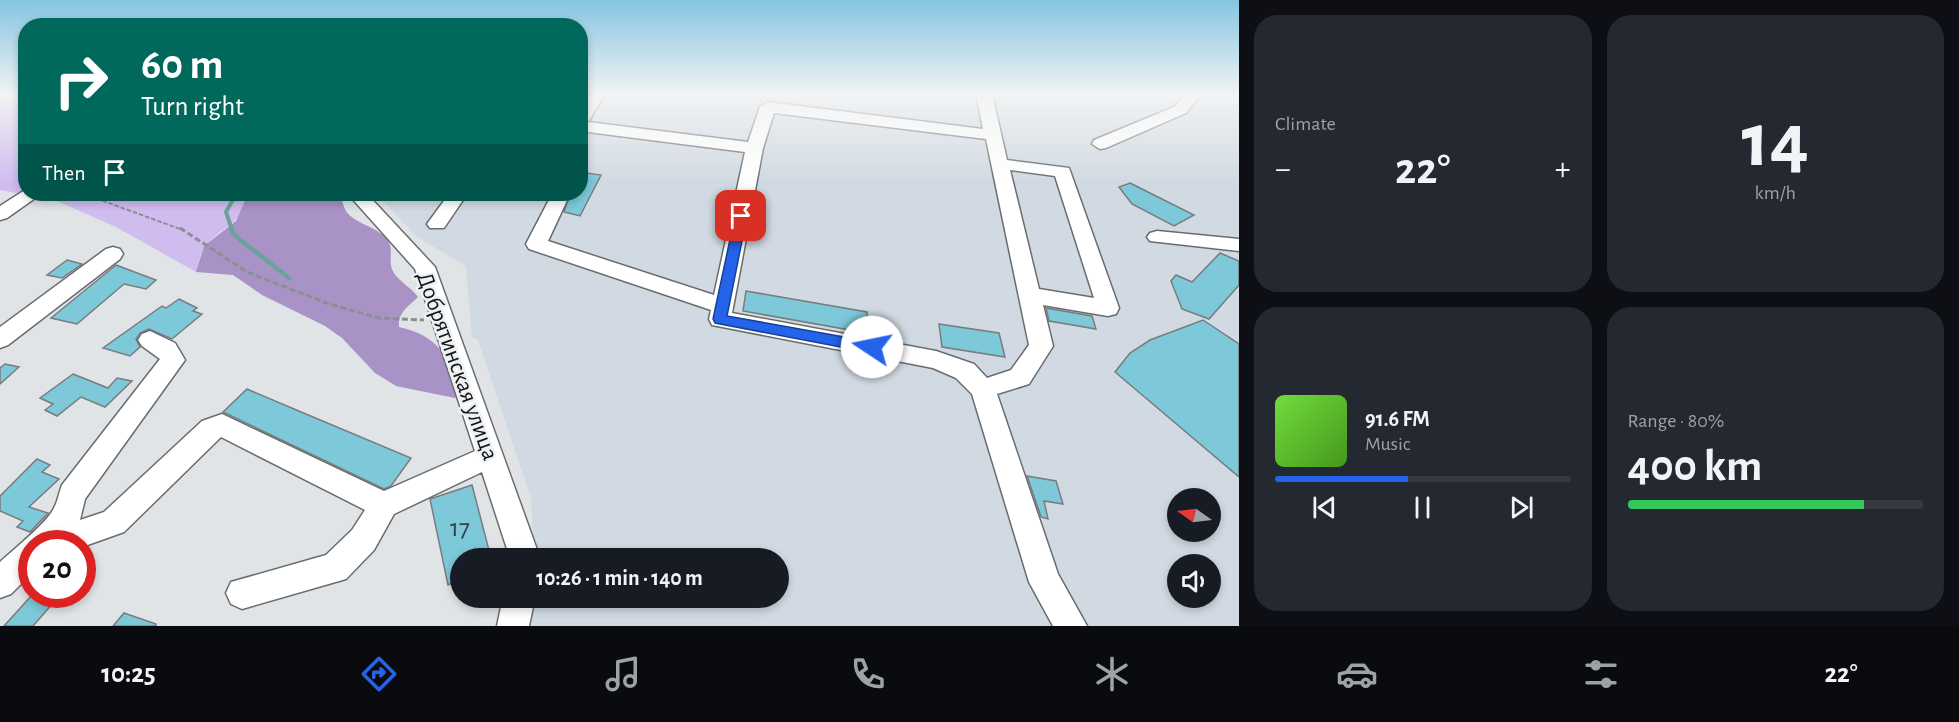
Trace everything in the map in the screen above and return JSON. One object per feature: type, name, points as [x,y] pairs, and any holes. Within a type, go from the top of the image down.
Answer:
[{"type":"street","points":[[601,123],[754,148]]},
{"type":"street","points":[[762,123],[754,148],[720,319],[936,360],[965,371],[983,389],[1045,582],[1071,626]]},
{"type":"street","points":[[918,123],[993,135]]},
{"type":"street","points":[[983,389],[1020,377],[1041,346],[990,123]]},
{"type":"street","points":[[1100,144],[1149,123]]},
{"type":"street","points":[[1001,164],[1063,172],[1108,308],[1030,295]]},
{"type":"street","points":[[0,214],[21,201]]},
{"type":"street","name":"Добрятинская улица","points":[[364,201],[425,267],[522,548]]},
{"type":"street","points":[[437,224],[453,201]]},
{"type":"street","points":[[558,201],[536,244],[723,306]]},
{"type":"street","points":[[1156,237],[1239,245]]},
{"type":"street","points":[[0,339],[113,254]]},
{"type":"street","points":[[53,530],[67,516],[72,494],[173,360],[167,349],[150,340]]},
{"type":"street","points":[[92,530],[114,522],[211,429],[222,425],[384,505]]},
{"type":"street","points":[[242,593],[335,568],[363,540],[384,505],[460,468],[490,457]]},
{"type":"street","points":[[0,583],[18,565]]},
{"type":"street","points":[[513,626],[517,608]]},
{"type":"path","points":[[98,201],[177,226],[247,272],[329,304],[379,318],[443,321]]},
{"type":"shaded area","points":[[0,123],[18,123],[18,193],[0,190]]},
{"type":"shaded area","points":[[588,123],[1239,123],[1239,626],[530,626],[532,608],[789,608],[789,548],[534,548],[531,498],[478,340],[472,338],[466,266],[417,237],[383,201],[588,201]]},
{"type":"shaded area","points":[[57,201],[246,201],[236,219],[204,248],[196,272],[116,227]]},
{"type":"shaded area","points":[[245,201],[342,201],[350,215],[386,238],[391,249],[391,265],[394,273],[418,297],[400,317],[399,327],[423,336],[440,349],[453,367],[464,390],[455,398],[396,386],[375,373],[342,338],[325,326],[262,295],[233,275],[196,272],[204,246],[236,221]]},
{"type":"building","points":[[588,173],[601,175],[588,200]]},
{"type":"building","points":[[1130,183],[1194,215],[1174,226],[1132,204],[1119,187]]},
{"type":"building","points":[[568,201],[588,201],[580,216],[564,212]]},
{"type":"building","points":[[1220,253],[1239,261],[1239,285],[1209,319],[1182,309],[1171,281],[1176,275],[1192,282]]},
{"type":"building","points":[[67,260],[82,264],[62,278],[47,275]]},
{"type":"building","points":[[116,265],[156,280],[146,289],[124,284],[77,324],[51,318]]},
{"type":"building","points":[[746,291],[867,312],[867,333],[743,311]]},
{"type":"building","points":[[179,299],[197,308],[193,311],[202,314],[172,339],[149,329],[140,333],[136,339],[140,347],[130,356],[103,348],[162,306],[166,308]]},
{"type":"building","points":[[1046,308],[1092,316],[1096,329],[1049,321]]},
{"type":"building","points":[[1203,320],[1239,344],[1239,477],[1115,372],[1130,353],[1150,340]]},
{"type":"building","points":[[939,324],[999,333],[1005,357],[942,347]]},
{"type":"building","points":[[5,364],[19,367],[0,384],[0,368]]},
{"type":"building","points":[[73,374],[108,388],[117,378],[132,381],[105,407],[81,397],[57,416],[45,410],[53,404],[40,398]]},
{"type":"building","points":[[247,389],[411,458],[391,486],[384,489],[223,412]]},
{"type":"building","points":[[37,459],[50,465],[42,472],[59,479],[29,507],[48,513],[32,530],[17,527],[23,521],[0,511],[0,496]]},
{"type":"building","points":[[1027,476],[1056,481],[1063,504],[1044,501],[1048,519],[1041,517]]},
{"type":"building","points":[[472,485],[488,548],[450,548],[450,584],[448,585],[430,499]]},
{"type":"building","points":[[20,608],[49,608],[33,626],[4,626]]},
{"type":"building","points":[[124,613],[156,624],[156,626],[113,626]]},
{"type":"waterway","points":[[232,201],[226,212],[232,230]]},
{"type":"waterway","points":[[231,228],[233,234],[289,278]]},
{"type":"route","points":[[741,216],[720,319],[872,347]]}]
